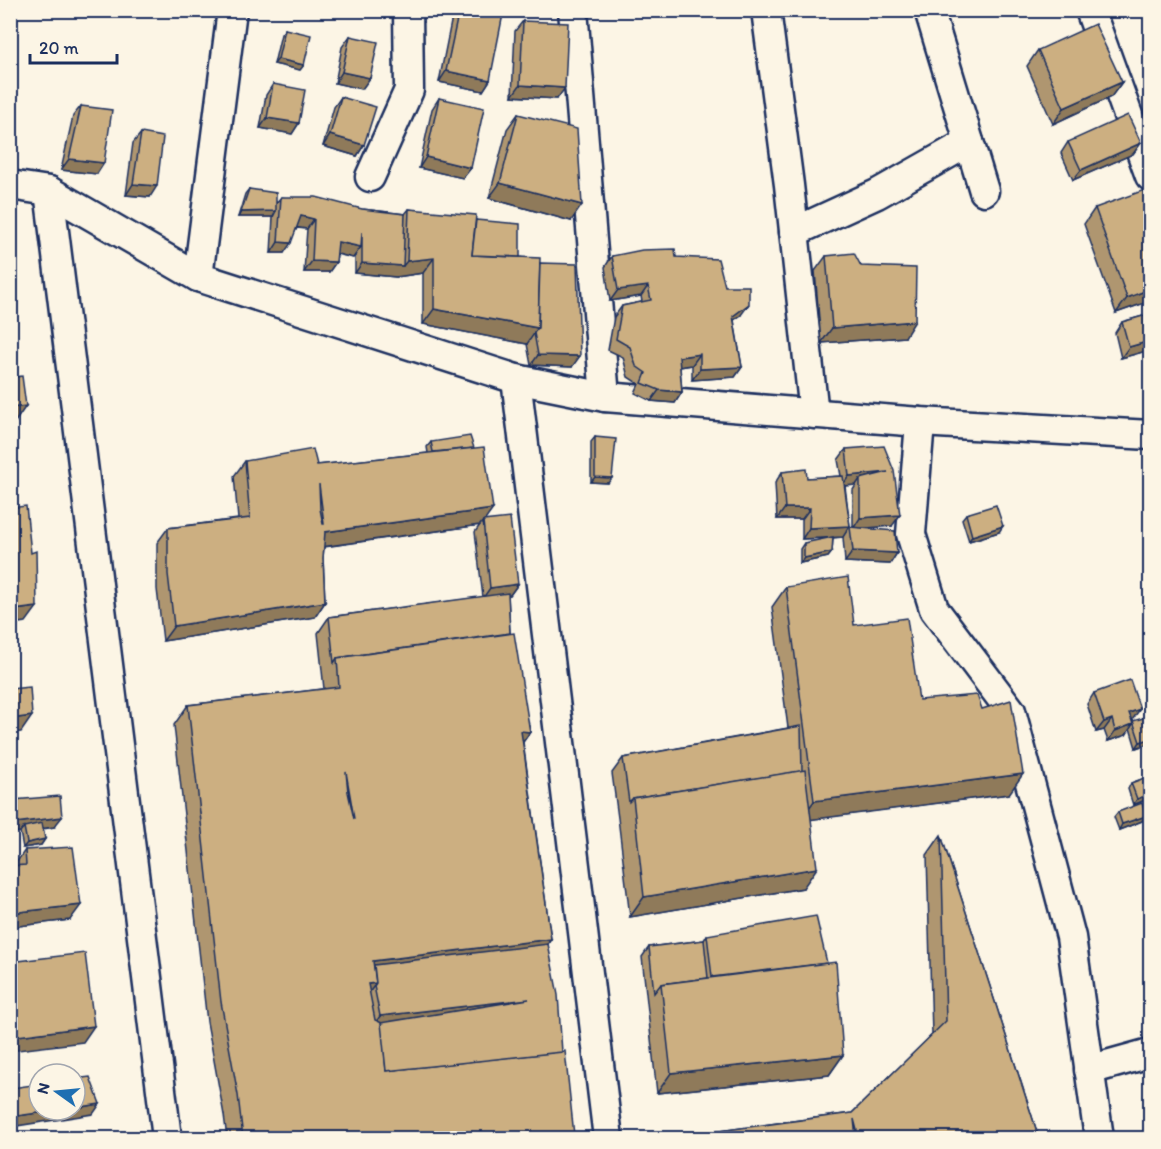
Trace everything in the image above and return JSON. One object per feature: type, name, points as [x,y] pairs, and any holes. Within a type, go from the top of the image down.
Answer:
[{"type":"street","points":[[198,278],[232,10]]},
{"type":"street","points":[[370,177],[409,90],[408,10]]},
{"type":"street","points":[[573,10],[605,397]]},
{"type":"street","points":[[766,10],[814,414]]},
{"type":"street","points":[[929,10],[984,191]]},
{"type":"street","points":[[1090,10],[1150,176]]},
{"type":"street","points":[[794,232],[878,194],[969,142]]},
{"type":"street","points":[[10,185],[49,191],[198,278],[516,379],[605,397],[920,422],[1150,435]]},
{"type":"street","points":[[49,191],[167,1138]]},
{"type":"street","points":[[516,379],[608,1138]]},
{"type":"street","points":[[920,422],[910,534],[934,609],[1011,711],[1071,937],[1099,1138]]},
{"type":"street","points":[[1089,1070],[1150,1053]]},
{"type":"building","points":[[459,10],[483,10],[503,14],[490,80],[446,71]]},
{"type":"building","points":[[523,21],[568,23],[565,88],[520,85]]},
{"type":"building","points":[[1095,24],[1122,82],[1064,108],[1038,50]]},
{"type":"building","points":[[285,29],[311,35],[304,65],[278,59]]},
{"type":"building","points":[[350,36],[378,42],[370,78],[342,72]]},
{"type":"building","points":[[273,84],[305,90],[299,123],[267,118]]},
{"type":"building","points":[[341,97],[376,107],[364,145],[330,135]]},
{"type":"building","points":[[439,98],[484,108],[471,168],[426,157]]},
{"type":"building","points":[[81,106],[112,110],[104,163],[69,159]]},
{"type":"building","points":[[518,114],[577,129],[582,205],[500,183]]},
{"type":"building","points":[[1128,115],[1141,143],[1081,170],[1068,142]]},
{"type":"building","points":[[141,133],[163,137],[157,186],[133,184]]},
{"type":"building","points":[[1150,188],[1150,289],[1127,298],[1095,208]]},
{"type":"building","points":[[249,189],[276,193],[276,211],[241,212]]},
{"type":"building","points":[[281,197],[316,197],[362,209],[405,214],[403,266],[362,263],[362,232],[361,247],[338,242],[336,262],[312,261],[314,219],[301,216],[291,243],[278,242]]},
{"type":"building","points":[[409,209],[476,215],[472,255],[540,258],[538,328],[434,309],[434,258],[407,261]]},
{"type":"building","points":[[476,220],[520,224],[520,257],[472,255]]},
{"type":"building","points":[[675,249],[676,257],[718,259],[725,286],[749,286],[749,304],[733,316],[742,367],[700,369],[700,354],[679,357],[682,392],[659,390],[642,383],[646,373],[636,366],[630,347],[616,339],[622,306],[651,300],[648,286],[618,290],[612,256],[642,250]]},
{"type":"building","points":[[854,253],[861,266],[916,268],[915,321],[832,328],[826,256]]},
{"type":"building","points":[[540,263],[577,264],[580,356],[538,355],[534,333],[538,328]]},
{"type":"building","points":[[1150,314],[1150,341],[1129,347],[1122,322]]},
{"type":"building","points":[[10,326],[14,345],[10,345]]},
{"type":"building","points":[[22,376],[26,406],[10,408],[10,378]]},
{"type":"building","points":[[470,436],[474,448],[433,452],[431,442]]},
{"type":"building","points":[[595,437],[616,439],[612,478],[595,477]]},
{"type":"building","points":[[884,446],[894,471],[900,515],[860,518],[860,479],[888,472],[849,476],[846,449]]},
{"type":"building","points":[[484,447],[493,509],[325,532],[323,558],[325,602],[174,626],[168,574],[168,528],[250,518],[245,461],[313,449],[317,465]],"holes":[[[319,484],[324,524],[320,509]]]},
{"type":"building","points":[[806,469],[807,478],[843,476],[850,526],[809,528],[810,508],[785,508],[782,472]]},
{"type":"building","points":[[996,505],[1003,526],[972,536],[966,514]]},
{"type":"building","points":[[26,506],[31,553],[36,551],[37,607],[14,610],[14,625],[10,625],[10,508]]},
{"type":"building","points":[[510,518],[518,584],[490,588],[483,521]]},
{"type":"building","points":[[850,527],[895,531],[897,553],[853,551]]},
{"type":"building","points":[[833,537],[832,552],[804,558],[804,543]]},
{"type":"building","points":[[848,577],[854,625],[907,618],[919,700],[977,695],[982,709],[1011,700],[1023,774],[814,801],[786,587]]},
{"type":"building","points":[[508,593],[510,633],[337,658],[334,663],[329,617]]},
{"type":"building","points":[[514,633],[530,732],[521,731],[551,939],[373,961],[376,983],[368,984],[375,1020],[382,1023],[386,1071],[565,1051],[574,1135],[545,1138],[243,1138],[238,1095],[221,1002],[188,705],[339,687],[337,658]],"holes":[[[346,772],[354,819],[348,792]]]},
{"type":"building","points":[[1130,680],[1140,709],[1129,713],[1133,724],[1115,731],[1112,719],[1104,722],[1094,693]]},
{"type":"building","points":[[30,687],[32,716],[10,719],[10,689]]},
{"type":"building","points":[[1150,716],[1150,739],[1140,742],[1133,721]]},
{"type":"building","points":[[801,726],[802,771],[633,798],[629,802],[623,758]]},
{"type":"building","points":[[805,770],[817,868],[644,897],[633,798]]},
{"type":"building","points":[[1150,776],[1150,794],[1137,799],[1131,783]]},
{"type":"building","points":[[60,796],[62,817],[15,823],[13,800]]},
{"type":"building","points":[[1142,803],[1146,816],[1122,824],[1118,812]]},
{"type":"building","points":[[42,823],[45,839],[27,843],[24,827]]},
{"type":"building","points":[[941,835],[1039,1138],[859,1138],[854,1119],[856,1138],[682,1138],[682,1136],[852,1113],[946,1021]]},
{"type":"building","points":[[73,847],[81,905],[10,913],[10,866],[26,865],[25,850]]},
{"type":"building","points":[[816,916],[827,963],[712,977],[707,935]]},
{"type":"building","points":[[704,940],[708,978],[661,984],[654,993],[649,947]]},
{"type":"building","points":[[548,944],[558,995],[562,1052],[386,1071],[381,1023],[529,999],[380,1016],[374,986],[376,983],[374,965]]},
{"type":"building","points":[[85,953],[94,1026],[10,1037],[10,962]]},
{"type":"building","points":[[836,962],[843,1055],[671,1073],[661,984]]},
{"type":"building","points":[[87,1077],[90,1077],[100,1104],[87,1106]]},
{"type":"building","points":[[27,1086],[27,1115],[10,1117],[12,1088]]}]
